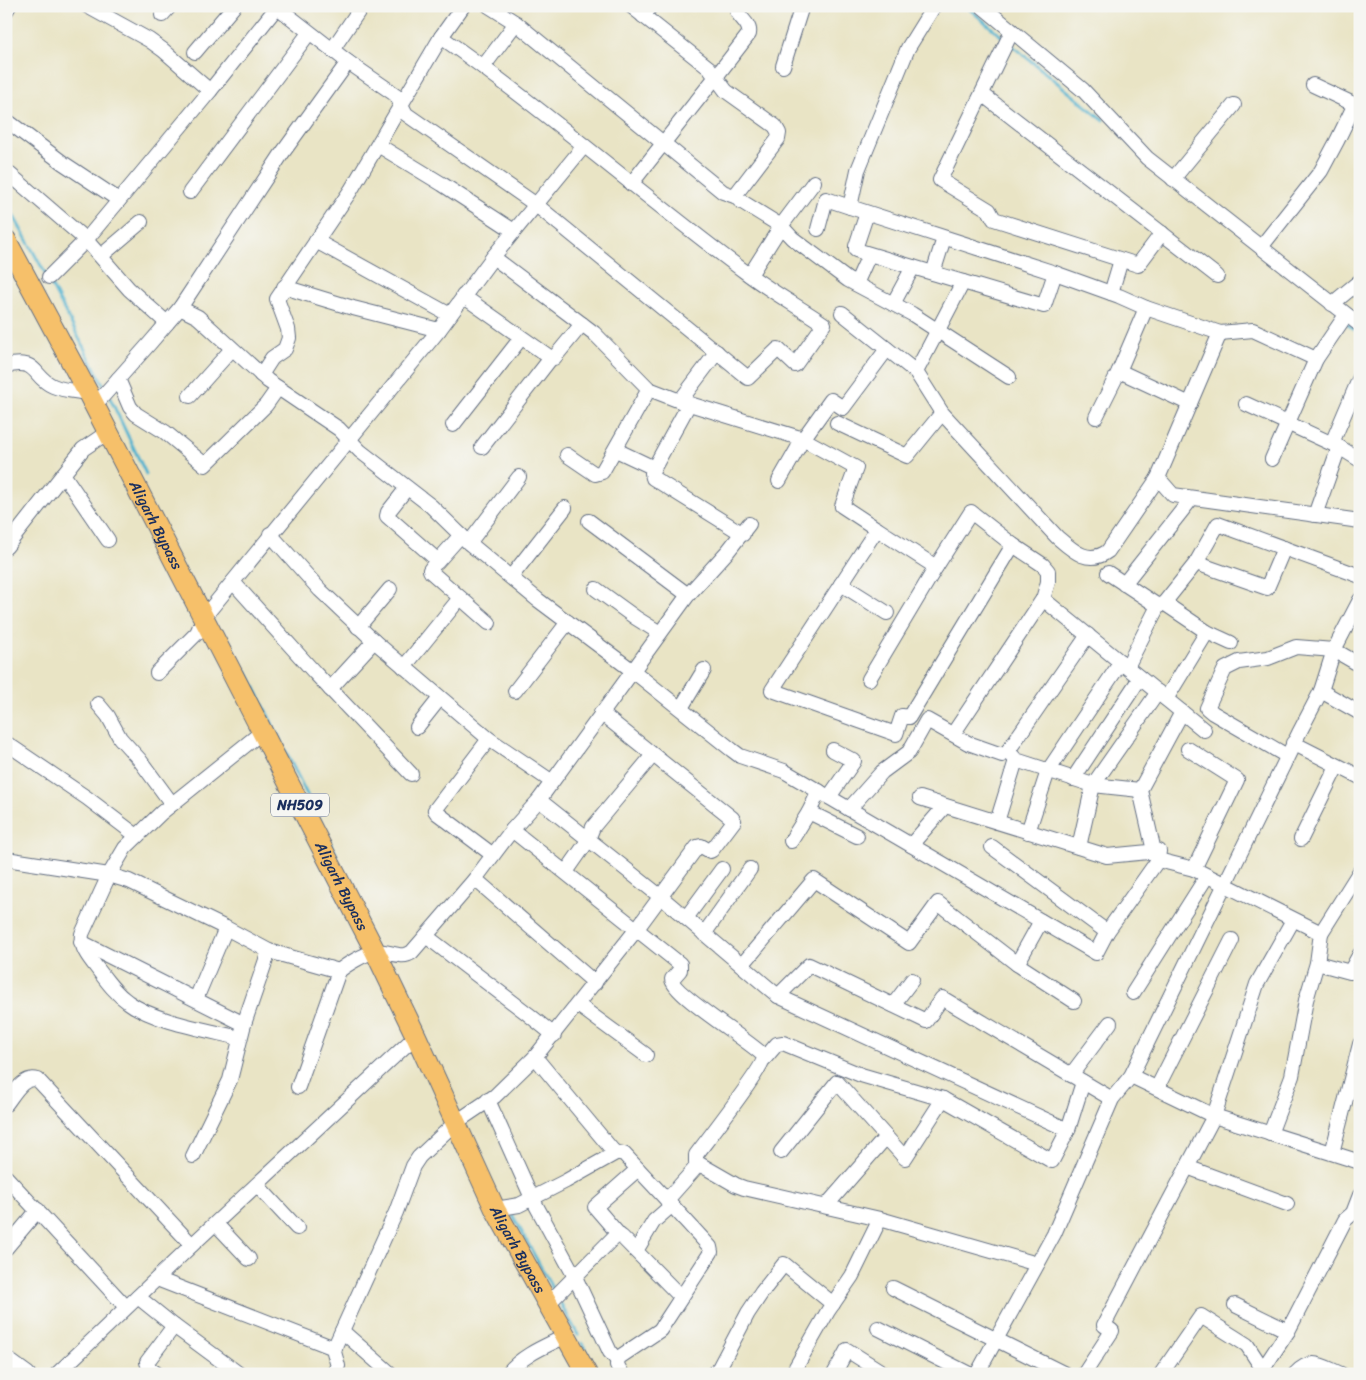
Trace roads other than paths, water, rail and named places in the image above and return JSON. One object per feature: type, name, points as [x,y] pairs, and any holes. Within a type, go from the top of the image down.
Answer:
[{"type":"highway","name":"Aligarh Bypass","points":[[6,240],[92,399],[375,951],[495,1209],[587,1374]]},
{"type":"street","points":[[6,11],[9,6]]},
{"type":"street","points":[[87,6],[149,40],[210,91]]},
{"type":"street","points":[[195,52],[234,6]]},
{"type":"street","points":[[332,50],[362,6]]},
{"type":"street","points":[[261,375],[272,358],[285,348],[288,338],[288,329],[277,302],[278,296],[351,190],[441,37],[463,6]]},
{"type":"street","points":[[489,6],[516,23],[723,192],[737,197],[781,226],[792,238],[856,284],[937,330],[1009,377]]},
{"type":"street","points":[[631,6],[647,11],[709,68],[726,91],[774,126],[779,133],[778,139],[738,190],[737,197]]},
{"type":"street","points":[[631,184],[749,34],[748,26],[737,11],[740,6]]},
{"type":"street","points":[[783,66],[802,6]]},
{"type":"street","points":[[850,207],[858,170],[904,57],[934,6]]},
{"type":"street","points":[[982,6],[1083,90],[1147,158],[1360,326]]},
{"type":"street","points":[[50,277],[86,240],[277,7],[348,62],[396,95],[406,114],[535,204],[748,378],[778,349],[795,365],[824,324],[750,275],[483,67],[441,37]]},
{"type":"street","points":[[483,67],[516,23]]},
{"type":"street","points":[[1012,31],[940,180],[989,210],[994,220],[1138,265],[1162,233]]},
{"type":"street","points":[[190,192],[309,32]]},
{"type":"street","points":[[6,366],[27,364],[56,388],[92,399],[118,379],[180,308],[281,155],[348,62]]},
{"type":"street","points":[[1261,247],[1321,170],[1357,106],[1313,85]]},
{"type":"street","points":[[982,94],[1217,276]]},
{"type":"street","points":[[1173,179],[1234,105]]},
{"type":"street","points":[[6,120],[63,163],[119,200]]},
{"type":"street","points":[[378,144],[514,231]]},
{"type":"street","points":[[157,673],[197,634],[204,617],[270,534],[439,330],[463,296],[535,204],[584,146]]},
{"type":"street","points":[[6,171],[86,240],[129,289],[168,323]]},
{"type":"street","points":[[750,275],[781,226],[814,182]]},
{"type":"street","points":[[818,229],[826,198],[1055,273],[1146,308],[1220,332],[1253,330],[1316,359]]},
{"type":"street","points":[[867,213],[856,250],[869,255],[1044,306],[1055,273]]},
{"type":"street","points":[[101,256],[141,222]]},
{"type":"street","points":[[933,273],[944,238]]},
{"type":"street","points":[[316,241],[450,315]]},
{"type":"street","points":[[856,284],[869,255]]},
{"type":"street","points":[[493,258],[594,333],[649,389],[684,402],[803,439],[856,468],[842,506],[936,567]]},
{"type":"street","points":[[1111,293],[1121,260]]},
{"type":"street","points":[[893,304],[913,267]]},
{"type":"street","points":[[1332,304],[1360,281]]},
{"type":"street","points":[[916,372],[963,282]]},
{"type":"street","points":[[284,287],[353,308],[439,330]]},
{"type":"street","points":[[463,296],[551,358]]},
{"type":"street","points":[[180,308],[198,317],[261,375],[278,388],[339,429],[360,451],[431,506],[465,539],[511,577],[633,670],[736,753],[784,771],[1096,953],[1107,932],[1156,856],[1140,790],[1182,712]]},
{"type":"street","points":[[1096,417],[1119,371],[1146,308]]},
{"type":"street","points":[[842,313],[916,372],[942,413],[1057,537],[1074,552],[1088,557],[1100,557],[1108,551],[1158,478],[1220,332]]},
{"type":"street","points":[[1272,459],[1316,359],[1346,315]]},
{"type":"street","points":[[482,446],[551,358],[554,358],[582,324]]},
{"type":"street","points":[[453,425],[521,338]]},
{"type":"street","points":[[190,396],[232,349]]},
{"type":"street","points":[[779,481],[803,439],[831,400],[843,408],[887,349]]},
{"type":"street","points":[[298,1087],[339,972],[343,967],[375,951],[407,955],[412,952],[475,879],[512,830],[538,800],[688,595],[746,529],[655,481],[652,473],[684,402],[717,352]]},
{"type":"street","points":[[1119,371],[1190,404]]},
{"type":"street","points":[[1316,515],[1336,445],[1360,378]]},
{"type":"street","points":[[118,379],[130,407],[136,414],[165,432],[205,465],[266,405],[278,388]]},
{"type":"street","points":[[567,456],[598,474],[602,472],[649,389]]},
{"type":"street","points":[[1246,404],[1336,445],[1360,460]]},
{"type":"street","points":[[837,423],[907,456],[942,413]]},
{"type":"street","points":[[6,546],[83,449],[108,432]]},
{"type":"street","points":[[616,450],[654,468]]},
{"type":"street","points":[[63,474],[108,540]]},
{"type":"street","points":[[490,623],[430,571],[437,562],[465,539],[519,477]]},
{"type":"street","points":[[1158,478],[1174,495],[1360,521]]},
{"type":"street","points":[[406,488],[387,516],[437,562]]},
{"type":"street","points":[[1124,584],[1192,498]]},
{"type":"street","points":[[511,577],[565,508]]},
{"type":"street","points":[[869,679],[971,512],[1013,546],[1043,565],[1048,572],[1048,582],[1043,599],[953,734]]},
{"type":"street","points":[[589,521],[688,595]]},
{"type":"street","points":[[1028,832],[1048,771],[1124,665],[1161,605],[1196,563],[1218,524],[1360,576]]},
{"type":"street","points":[[877,529],[772,690],[896,734],[902,716],[909,717],[1013,546]]},
{"type":"street","points":[[270,534],[320,590],[358,627],[489,739],[552,781]]},
{"type":"street","points":[[1196,563],[1267,588],[1284,548]]},
{"type":"street","points":[[1108,573],[1207,632],[1231,643]]},
{"type":"street","points":[[233,582],[330,689],[411,774]]},
{"type":"street","points":[[842,584],[886,613]]},
{"type":"street","points":[[358,627],[390,589]]},
{"type":"street","points":[[596,589],[660,633]]},
{"type":"street","points":[[404,667],[460,598]]},
{"type":"street","points":[[1043,599],[1204,730]]},
{"type":"street","points":[[977,1374],[1054,1234],[1112,1099],[1131,1076],[1287,756],[1321,691],[1334,650],[1360,600]]},
{"type":"street","points":[[515,691],[568,622]]},
{"type":"street","points":[[1079,847],[1093,785],[1162,696],[1207,632]]},
{"type":"street","points":[[996,822],[1012,756],[1088,635]]},
{"type":"street","points":[[330,689],[374,641]]},
{"type":"street","points":[[1287,756],[1207,708],[1225,669],[1239,662],[1268,658],[1296,647],[1334,650],[1360,664]]},
{"type":"street","points":[[681,708],[704,670]]},
{"type":"street","points":[[1073,779],[1140,678]]},
{"type":"street","points":[[1321,691],[1360,713]]},
{"type":"street","points":[[417,727],[440,698]]},
{"type":"street","points":[[98,704],[108,716],[120,738],[140,759],[172,804]]},
{"type":"street","points":[[333,1374],[338,1366],[334,1348],[393,1220],[416,1161],[455,1123],[509,1083],[536,1057],[636,930],[697,847],[702,846],[710,851],[712,850],[734,820],[601,713]]},
{"type":"street","points":[[849,809],[882,772],[909,752],[927,720],[968,743],[1002,755],[1012,756],[1048,771],[1093,785],[1140,790]]},
{"type":"street","points":[[240,1038],[168,1020],[141,1010],[127,1002],[94,964],[81,942],[82,934],[109,875],[125,848],[172,804],[262,732]]},
{"type":"street","points":[[489,739],[435,810],[493,855]]},
{"type":"street","points":[[6,743],[87,798],[137,836]]},
{"type":"street","points":[[1294,744],[1360,777]]},
{"type":"street","points":[[1188,749],[1237,780],[1194,869]]},
{"type":"street","points":[[791,841],[824,794],[854,761],[833,750]]},
{"type":"street","points":[[566,872],[588,839],[593,827],[652,755]]},
{"type":"street","points":[[1301,839],[1337,766]]},
{"type":"street","points":[[920,798],[1107,856],[1156,856],[1194,869],[1320,933]]},
{"type":"street","points":[[538,800],[661,897],[778,996],[1068,1130]]},
{"type":"street","points":[[911,845],[945,806]]},
{"type":"street","points":[[810,812],[857,836]]},
{"type":"street","points":[[512,830],[680,964],[680,970],[672,979],[673,986],[765,1058]]},
{"type":"street","points":[[992,848],[1107,932]]},
{"type":"street","points":[[6,860],[109,875],[129,881],[269,951],[339,972]]},
{"type":"street","points":[[686,918],[722,869]]},
{"type":"street","points":[[704,934],[750,870]]},
{"type":"street","points":[[1270,1134],[1292,1076],[1306,1000],[1317,963],[1320,933],[1360,871]]},
{"type":"street","points":[[1133,992],[1207,876]]},
{"type":"street","points":[[475,879],[595,983]]},
{"type":"street","points":[[742,965],[814,880],[909,942],[938,902],[1017,964],[1074,1001]]},
{"type":"street","points":[[1084,1374],[1112,1332],[1104,1325],[1214,1116],[1257,984],[1293,920]]},
{"type":"street","points":[[1017,964],[1041,921]]},
{"type":"street","points":[[196,999],[226,928]]},
{"type":"street","points":[[426,936],[554,1035]]},
{"type":"street","points":[[1157,1088],[1232,940]]},
{"type":"street","points":[[81,942],[244,1024]]},
{"type":"street","points":[[193,1156],[227,1086],[244,1024],[269,951]]},
{"type":"street","points":[[1317,963],[1355,973],[1360,954]]},
{"type":"street","points":[[778,996],[809,965],[926,1021],[942,998],[1112,1099]]},
{"type":"street","points":[[892,1005],[912,980]]},
{"type":"street","points":[[578,1005],[646,1056]]},
{"type":"street","points":[[1038,1264],[880,1218],[744,1188],[696,1162],[696,1155],[765,1058],[777,1044],[783,1043],[861,1075],[943,1099],[1052,1161],[1068,1130],[1078,1078],[1110,1023]]},
{"type":"street","points":[[57,1374],[402,1047],[416,1036]]},
{"type":"street","points":[[1332,1153],[1360,1044]]},
{"type":"street","points":[[536,1057],[614,1152],[624,1154],[710,1249],[710,1255],[660,1330],[617,1360]]},
{"type":"street","points":[[1131,1076],[1214,1116],[1360,1162]]},
{"type":"street","points":[[6,1104],[27,1080],[32,1078],[38,1080],[192,1245]]},
{"type":"street","points":[[781,1152],[837,1082],[905,1158],[943,1099]]},
{"type":"street","points":[[488,1100],[532,1198],[575,1277],[610,1352],[617,1360],[622,1374]]},
{"type":"street","points":[[826,1206],[886,1138]]},
{"type":"street","points":[[495,1209],[513,1207],[532,1198],[612,1156],[614,1152]]},
{"type":"street","points":[[636,1251],[654,1221],[699,1164]]},
{"type":"street","points":[[1187,1167],[1287,1204]]},
{"type":"street","points":[[638,1169],[595,1207],[620,1236],[681,1296]]},
{"type":"street","points":[[6,1176],[126,1307]]},
{"type":"street","points":[[257,1185],[297,1228]]},
{"type":"street","points":[[1161,1374],[1201,1316],[1247,1346],[1264,1371],[1288,1331],[1345,1220],[1352,1213],[1360,1195]]},
{"type":"street","points":[[6,1248],[38,1210]]},
{"type":"street","points":[[792,1374],[833,1304],[852,1276],[880,1218]]},
{"type":"street","points":[[216,1224],[249,1259]]},
{"type":"street","points":[[547,1305],[615,1236],[620,1236]]},
{"type":"street","points":[[713,1374],[719,1368],[758,1298],[784,1264],[833,1304]]},
{"type":"street","points":[[157,1279],[334,1348]]},
{"type":"street","points":[[893,1288],[1065,1374]]},
{"type":"street","points":[[138,1297],[239,1374]]},
{"type":"street","points":[[1235,1305],[1288,1331]]},
{"type":"street","points":[[157,1374],[148,1368],[147,1362],[174,1326]]},
{"type":"street","points":[[878,1328],[969,1374]]},
{"type":"street","points":[[342,1331],[391,1374]]},
{"type":"street","points":[[507,1374],[524,1357],[566,1336]]},
{"type":"street","points":[[834,1374],[847,1350],[885,1374]]},
{"type":"street","points":[[6,1358],[28,1374]]},
{"type":"street","points":[[1295,1374],[1307,1363],[1313,1363],[1341,1374]]},
{"type":"waterway","points":[[966,6],[1005,39]]},
{"type":"waterway","points":[[1009,43],[1103,120]]},
{"type":"waterway","points":[[6,202],[46,275]]},
{"type":"waterway","points":[[49,281],[103,384]]},
{"type":"waterway","points":[[1346,323],[1359,331]]},
{"type":"waterway","points":[[110,398],[146,474]]},
{"type":"waterway","points":[[247,672],[336,854]]},
{"type":"waterway","points":[[513,1216],[554,1291]]},
{"type":"waterway","points":[[561,1304],[578,1335]]},
{"type":"waterway","points":[[582,1343],[598,1374]]}]
